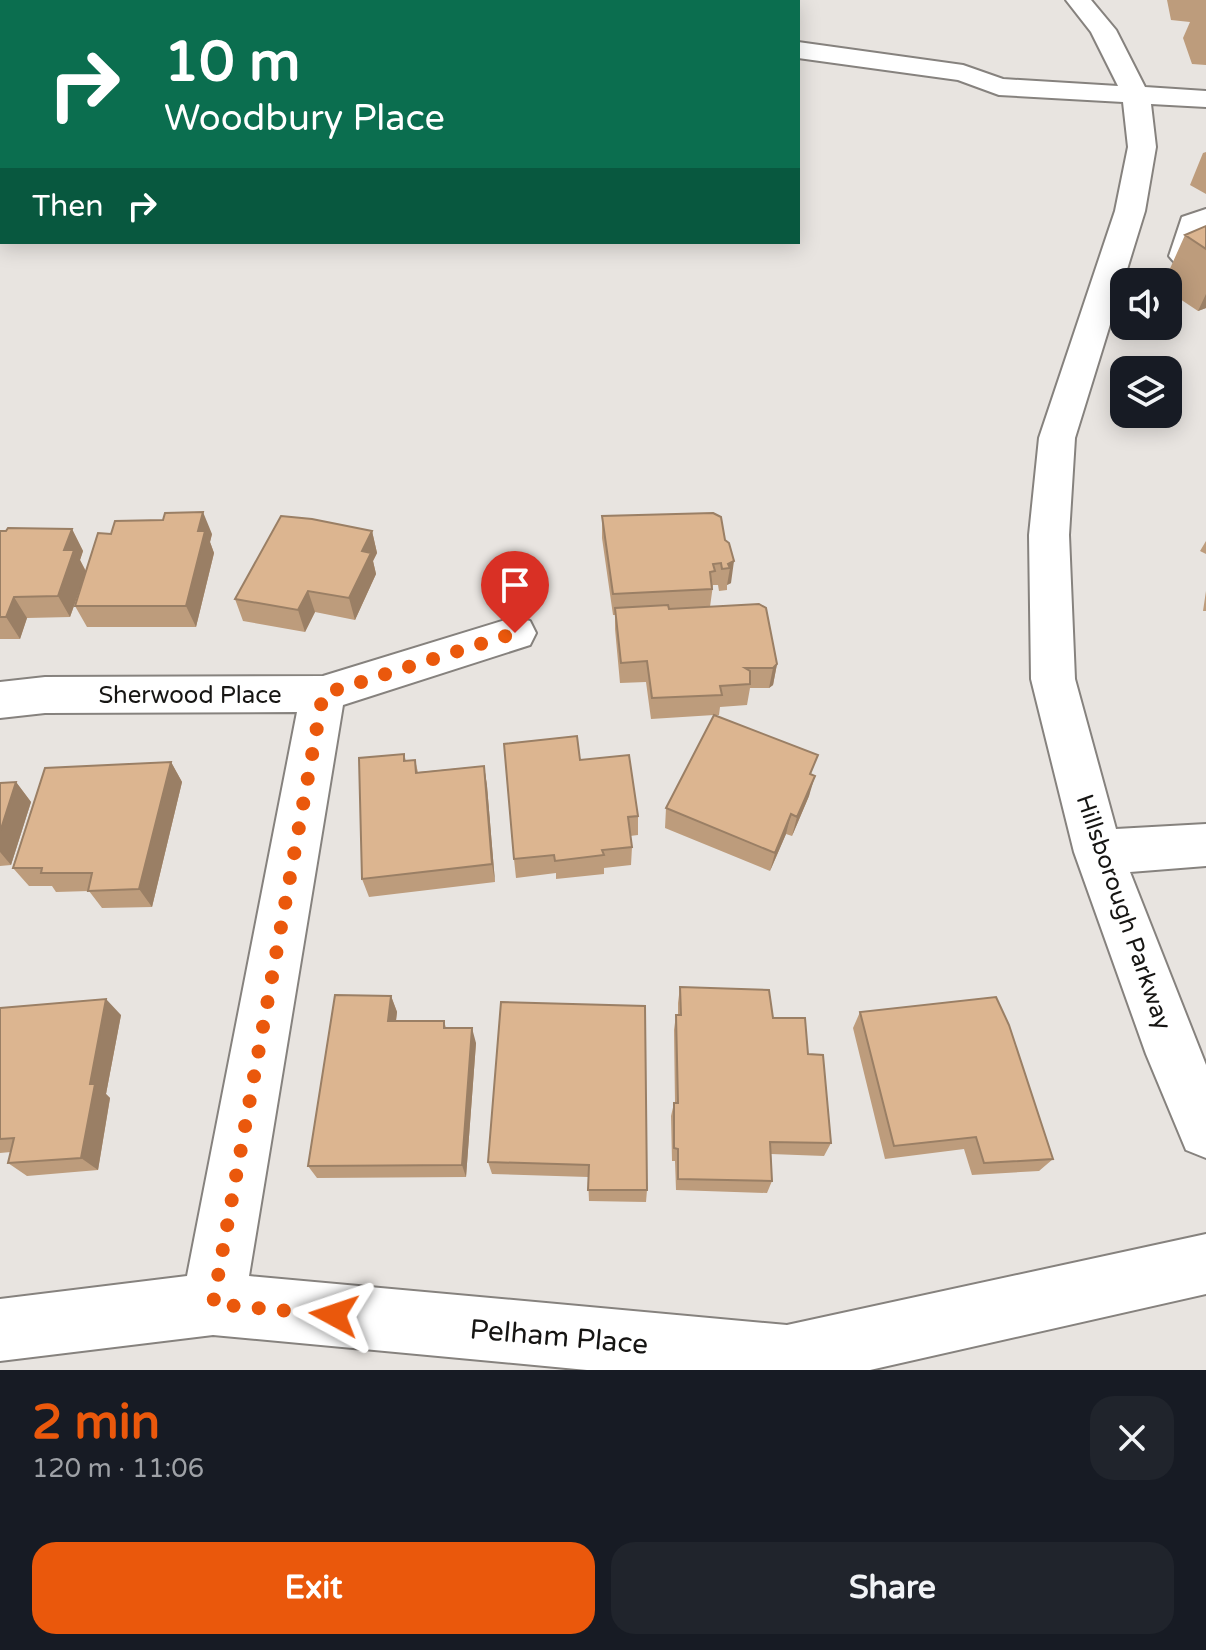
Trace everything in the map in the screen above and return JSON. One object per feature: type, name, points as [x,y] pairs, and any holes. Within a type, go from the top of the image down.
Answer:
[{"type":"street","name":"Hillsborough Parkway","points":[[1078,0],[1103,30],[1132,86],[1142,147],[1132,198],[1057,438],[1049,535],[1053,679],[1098,852],[1173,1054],[1206,1130]]},
{"type":"street","points":[[800,50],[963,73],[999,87],[1206,82]]},
{"type":"street","points":[[1132,86],[1206,99]]},
{"type":"street","points":[[1206,218],[1193,224],[1185,256],[1206,269]]},
{"type":"street","name":"Sherwood Place","points":[[0,700],[45,695],[323,694],[515,633]]},
{"type":"street","points":[[213,1304],[323,694]]},
{"type":"street","points":[[1098,852],[1206,845]]},
{"type":"street","name":"Pelham Place","points":[[0,1330],[213,1304],[788,1364],[1206,1264]]},
{"type":"building","points":[[1206,226],[1206,249],[1185,235]]},
{"type":"building","points":[[203,512],[198,531],[205,531],[186,606],[75,606],[98,533],[111,534],[115,521],[163,520],[165,513]]},
{"type":"building","points":[[713,513],[721,517],[725,540],[729,543],[734,561],[728,564],[730,568],[722,569],[721,563],[713,564],[715,571],[710,572],[712,589],[613,594],[602,516]]},
{"type":"building","points":[[281,516],[372,531],[362,551],[371,553],[349,598],[308,591],[298,610],[235,599]]},
{"type":"building","points":[[8,528],[72,529],[64,550],[74,550],[58,596],[14,597],[6,617],[0,617],[0,531]]},
{"type":"building","points":[[759,604],[766,608],[777,664],[773,668],[745,668],[750,671],[750,684],[720,686],[722,695],[652,698],[647,661],[621,663],[615,608],[668,605],[669,609]]},
{"type":"building","points":[[714,715],[818,755],[810,774],[815,776],[797,817],[791,814],[775,853],[666,808]]},
{"type":"building","points":[[577,736],[580,760],[629,755],[638,816],[628,817],[632,847],[602,850],[604,855],[555,861],[554,855],[514,859],[504,744]]},
{"type":"building","points":[[404,754],[404,761],[415,760],[416,773],[484,766],[492,864],[362,879],[359,758]]},
{"type":"building","points":[[171,762],[139,889],[88,891],[92,873],[41,873],[42,868],[13,868],[45,768]]},
{"type":"building","points":[[16,782],[0,832],[0,783]]},
{"type":"building","points":[[680,987],[769,990],[773,1018],[805,1018],[808,1054],[823,1055],[831,1143],[770,1142],[772,1181],[678,1179],[674,1103],[678,1103],[676,1015],[681,1015]]},
{"type":"building","points":[[335,995],[391,996],[388,1021],[444,1021],[444,1028],[472,1028],[462,1165],[308,1166]]},
{"type":"building","points":[[996,997],[1009,1025],[1053,1159],[984,1163],[976,1137],[894,1146],[860,1012]]},
{"type":"building","points":[[106,999],[90,1084],[95,1084],[81,1158],[8,1163],[14,1138],[0,1139],[0,1008]]},
{"type":"building","points":[[501,1002],[645,1006],[647,1190],[588,1190],[589,1165],[488,1162]]},
{"type":"route","points":[[334,1315],[213,1304],[323,694],[515,633]]}]
